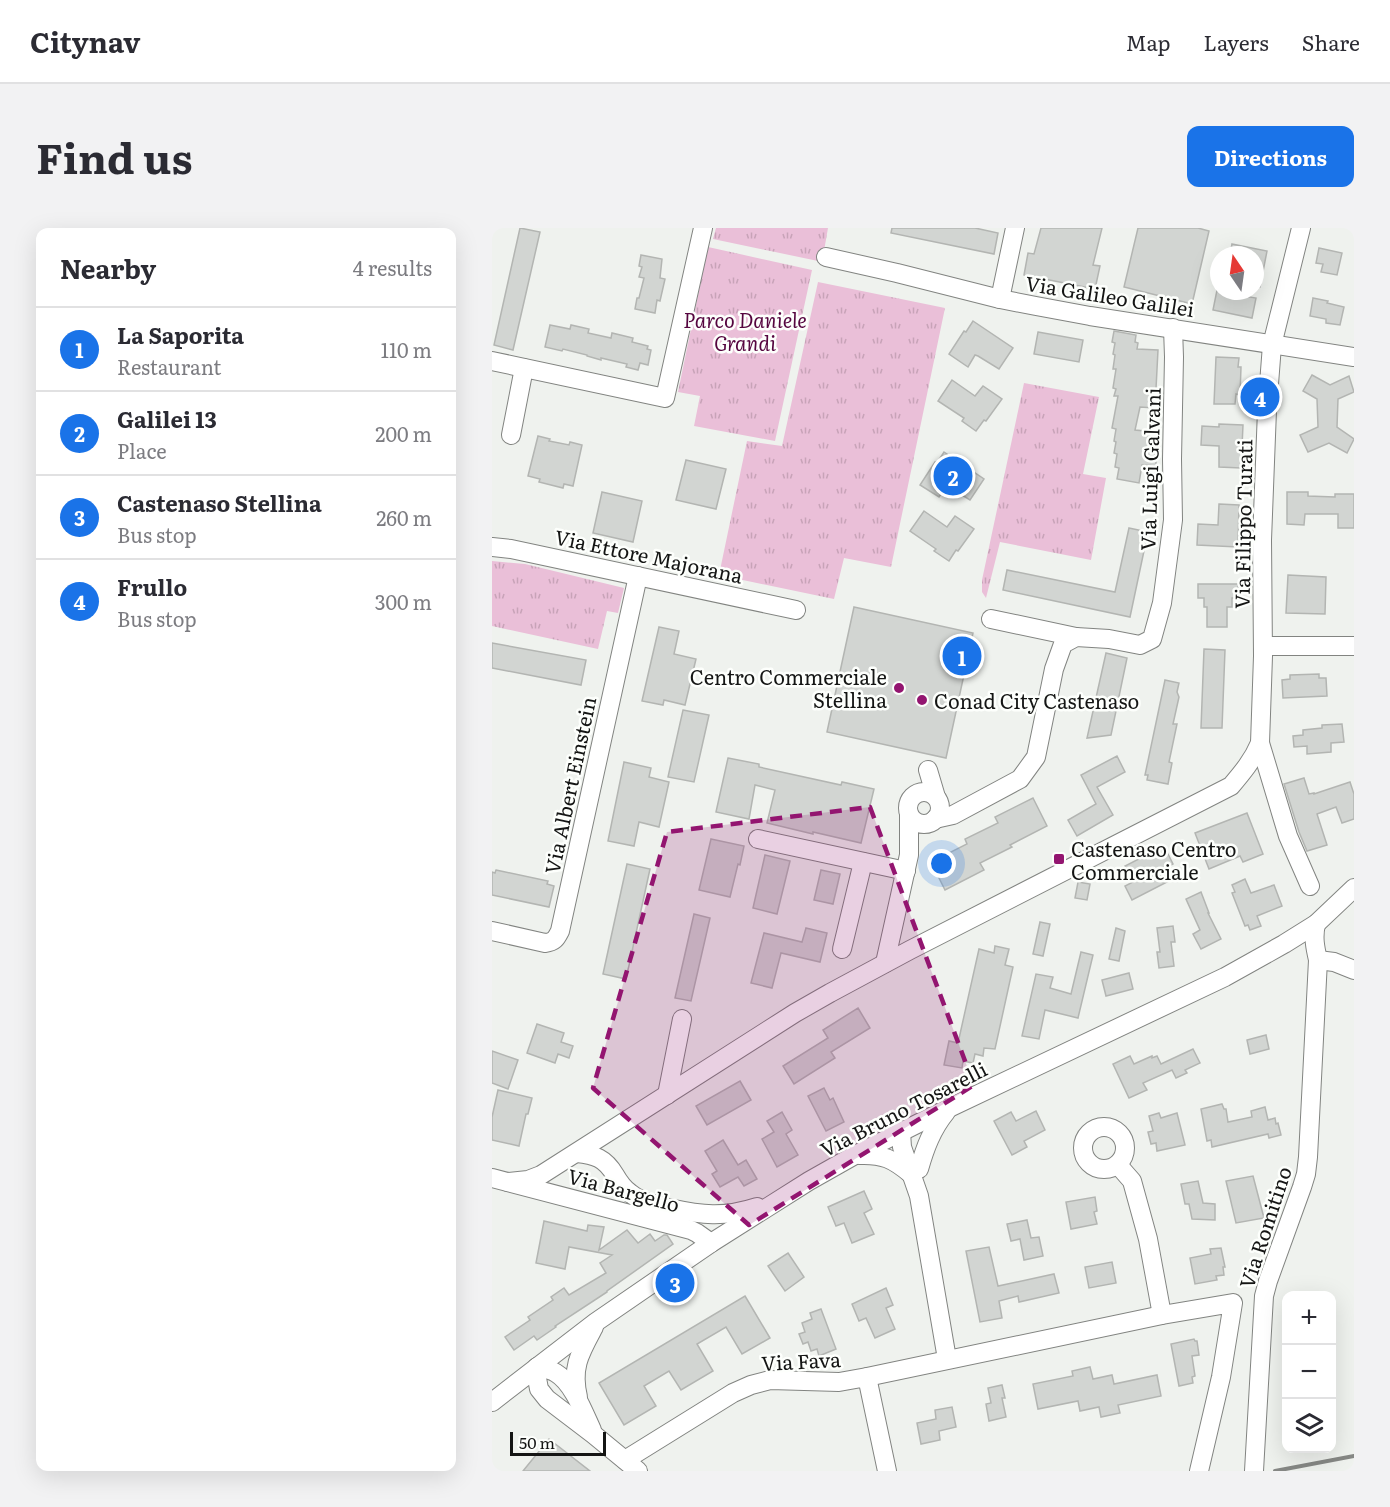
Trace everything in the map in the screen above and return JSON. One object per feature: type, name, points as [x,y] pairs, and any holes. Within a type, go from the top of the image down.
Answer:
[{"type":"street","points":[[492,361],[665,398],[703,228]]},
{"type":"street","name":"Via Galileo Galilei","points":[[1000,299],[1015,228]]},
{"type":"street","name":"Via Filippo Turati","points":[[1301,228],[1272,345],[1262,540],[1263,646],[1260,744],[1288,836],[1310,886]]},
{"type":"street","name":"Via Galileo Galilei","points":[[826,257],[1000,299],[1090,316],[1354,357]]},
{"type":"street","name":"Via Luigi Galvani","points":[[1076,637],[1109,639],[1140,645],[1152,639],[1162,603],[1173,520],[1173,328]]},
{"type":"street","points":[[511,435],[524,368]]},
{"type":"street","name":"Via Ettore Majorana","points":[[492,547],[511,549],[796,610]]},
{"type":"street","name":"Via Albert Einstein","points":[[492,931],[545,943],[552,942],[560,931],[638,576]]},
{"type":"street","points":[[991,619],[1076,637]]},
{"type":"street","points":[[935,811],[953,815],[1020,778],[1036,757],[1054,669],[1063,644],[1076,637]]},
{"type":"street","points":[[1263,646],[1354,646]]},
{"type":"street","points":[[500,1180],[534,1178],[577,1153],[795,1013],[885,963],[1231,786],[1255,755],[1260,744]]},
{"type":"street","points":[[908,863],[908,809],[911,798],[928,792],[935,811]]},
{"type":"street","points":[[909,814],[916,821],[926,824],[935,811]]},
{"type":"street","points":[[885,963],[908,863],[919,835],[935,811]]},
{"type":"street","points":[[758,839],[863,862],[908,863]]},
{"type":"street","points":[[843,949],[863,862]]},
{"type":"street","name":"Via Bruno Tosarelli","points":[[492,1403],[596,1322],[773,1203],[855,1155],[1201,989],[1284,944],[1321,920],[1354,888]]},
{"type":"street","name":"Via Romitino","points":[[1254,1471],[1264,1296],[1307,1166],[1318,960],[1314,934],[1321,920]]},
{"type":"street","points":[[1284,944],[1304,946],[1318,960],[1334,962],[1354,970]]},
{"type":"street","points":[[667,1095],[682,1019]]},
{"type":"street","points":[[915,1172],[940,1119],[950,1108]]},
{"type":"street","name":"Via Bargello","points":[[613,1130],[608,1147],[611,1168],[621,1185],[642,1201],[700,1214],[736,1213],[773,1203]]},
{"type":"street","points":[[902,1132],[915,1147],[918,1155],[915,1172],[947,1359]]},
{"type":"street","name":"Via Bargello","points":[[577,1153],[598,1157],[611,1168]]},
{"type":"street","points":[[855,1155],[881,1156],[915,1172]]},
{"type":"street","points":[[867,1377],[1162,1315],[1148,1239],[1132,1181],[1118,1165]]},
{"type":"street","name":"Via Bargello","points":[[500,1180],[691,1230],[711,1243]]},
{"type":"street","name":"Via Bargello","points":[[700,1214],[710,1232],[711,1243]]},
{"type":"street","name":"Via Romitino","points":[[1162,1315],[1233,1303],[1221,1377],[1199,1471]]},
{"type":"street","name":"Via Fava","points":[[581,1408],[575,1377],[582,1349],[596,1322]]},
{"type":"street","points":[[537,1367],[539,1389],[547,1399]]},
{"type":"street","name":"Via Fava","points":[[537,1367],[558,1374],[571,1388],[593,1434]]},
{"type":"street","name":"Via Fava","points":[[547,1399],[632,1466],[733,1393],[751,1385],[770,1380],[832,1383],[867,1377],[887,1471]]},
{"type":"street","points":[[492,1403],[523,1395],[547,1399]]},
{"type":"highlighted area","points":[[870,807],[974,1085],[749,1225],[593,1088],[667,832]]},
{"type":"green space","points":[[716,228],[828,228],[824,251],[818,261],[713,239]]},
{"type":"green space","name":"Parco Daniele Grandi","points":[[708,247],[812,270],[775,441],[694,426],[700,396],[678,392]]},
{"type":"green space","points":[[818,282],[945,308],[891,567],[844,558],[834,599],[719,575],[747,441],[782,446]]},
{"type":"green space","points":[[1024,383],[1099,397],[1083,474],[1106,478],[1091,560],[1000,542],[986,598],[982,592],[982,580]]},
{"type":"green space","points":[[492,561],[525,564],[624,588],[618,613],[607,611],[598,649],[492,626]]},
{"type":"building","points":[[520,228],[540,232],[513,350],[494,345]]},
{"type":"building","points":[[892,228],[975,228],[998,233],[994,254],[891,233]]},
{"type":"building","points":[[1041,228],[1102,228],[1093,265],[1100,266],[1095,289],[1024,275],[1028,253],[1034,254]]},
{"type":"building","points":[[1138,228],[1198,228],[1209,231],[1192,304],[1124,287]]},
{"type":"building","points":[[1319,248],[1342,253],[1337,275],[1321,272],[1323,264],[1316,263]]},
{"type":"building","points":[[1264,250],[1267,251],[1264,266]]},
{"type":"building","points":[[641,255],[662,259],[660,278],[665,279],[655,313],[635,309],[644,278],[639,277],[642,267],[639,266]]},
{"type":"building","points":[[1313,298],[1344,307],[1340,325],[1326,323],[1326,319],[1310,316]]},
{"type":"building","points":[[1215,300],[1256,300],[1252,318],[1213,310]]},
{"type":"building","points":[[973,321],[1013,348],[999,369],[975,355],[968,367],[949,354]]},
{"type":"building","points":[[550,325],[570,329],[571,325],[589,329],[588,333],[611,338],[612,333],[633,338],[632,342],[648,346],[647,349],[651,350],[648,365],[640,363],[638,370],[626,367],[627,364],[545,347]]},
{"type":"building","points":[[1114,331],[1136,335],[1137,349],[1158,350],[1155,408],[1140,407],[1135,430],[1156,432],[1156,466],[1142,465],[1139,483],[1117,479],[1119,468],[1115,467],[1116,429],[1112,428],[1118,396],[1114,396],[1116,389],[1113,388],[1116,369],[1113,369]]},
{"type":"building","points":[[1038,332],[1083,340],[1079,362],[1034,354]]},
{"type":"building","points":[[1216,357],[1239,358],[1240,395],[1236,394],[1235,404],[1214,404]]},
{"type":"building","points":[[1312,375],[1330,385],[1349,376],[1354,392],[1338,399],[1337,427],[1354,439],[1347,453],[1329,443],[1308,452],[1300,435],[1318,427],[1317,399],[1303,391]]},
{"type":"building","points":[[952,380],[975,396],[983,386],[1002,399],[976,431],[962,421],[964,418],[938,401]]},
{"type":"building","points":[[1219,424],[1243,425],[1241,468],[1219,467],[1219,446],[1201,445],[1202,426],[1219,427]]},
{"type":"building","points":[[538,436],[550,439],[549,441],[582,445],[573,486],[564,484],[563,488],[539,482],[540,479],[528,476]]},
{"type":"building","points":[[944,452],[984,479],[970,500],[946,486],[939,497],[920,485]]},
{"type":"building","points":[[686,460],[726,469],[716,509],[676,500]]},
{"type":"building","points":[[602,492],[642,501],[633,542],[593,533]]},
{"type":"building","points":[[1287,492],[1308,492],[1308,496],[1335,497],[1335,494],[1354,494],[1354,528],[1338,528],[1338,514],[1305,514],[1304,525],[1287,524]]},
{"type":"building","points":[[1219,504],[1239,505],[1238,547],[1197,545],[1198,524],[1218,525]]},
{"type":"building","points":[[924,511],[947,527],[955,516],[974,529],[949,561],[910,531]]},
{"type":"building","points":[[1129,528],[1148,532],[1130,617],[1003,590],[1007,570],[1115,592]]},
{"type":"building","points":[[1288,575],[1326,577],[1325,614],[1286,613]]},
{"type":"building","points":[[1198,584],[1238,584],[1238,598],[1232,598],[1232,607],[1227,607],[1227,627],[1207,627],[1207,607],[1204,607],[1204,598],[1198,598]]},
{"type":"building","name":"Centro Commerciale Stellina","points":[[854,607],[973,633],[946,758],[827,732]]},
{"type":"building","points":[[659,627],[679,631],[674,654],[696,659],[685,705],[664,700],[663,705],[642,701]]},
{"type":"building","points":[[492,643],[586,660],[581,685],[492,668]]},
{"type":"building","points":[[1204,649],[1225,650],[1222,728],[1201,728]]},
{"type":"building","points":[[1106,653],[1127,658],[1111,735],[1087,738]]},
{"type":"building","points":[[1319,674],[1319,678],[1326,678],[1327,696],[1283,698],[1282,680],[1290,679],[1290,675]]},
{"type":"building","points":[[1165,680],[1179,683],[1177,692],[1179,697],[1173,724],[1177,724],[1169,762],[1172,763],[1168,784],[1147,780],[1148,775],[1145,775]]},
{"type":"building","points":[[683,710],[709,715],[694,782],[668,777]]},
{"type":"building","points":[[1342,724],[1344,742],[1331,743],[1331,752],[1307,754],[1307,746],[1294,747],[1293,736],[1303,735],[1303,730],[1322,728],[1322,725]]},
{"type":"building","points":[[1117,756],[1125,772],[1097,787],[1113,815],[1077,836],[1068,820],[1096,804],[1081,775]]},
{"type":"building","points":[[728,758],[841,785],[842,782],[874,789],[861,843],[767,823],[775,790],[755,785],[749,819],[716,812]]},
{"type":"building","points":[[624,762],[651,768],[649,777],[669,782],[659,827],[639,822],[634,846],[608,841]]},
{"type":"building","points":[[1304,778],[1309,794],[1350,782],[1354,794],[1354,819],[1342,823],[1336,807],[1317,814],[1327,845],[1307,851],[1284,784]]},
{"type":"building","points":[[1033,798],[1047,826],[980,863],[984,870],[945,890],[931,862],[967,844],[965,839],[998,823],[995,817]]},
{"type":"building","points":[[1247,813],[1263,854],[1243,862],[1240,856],[1209,869],[1195,833]]},
{"type":"building","points":[[711,839],[744,846],[730,897],[699,890]]},
{"type":"building","points":[[1164,846],[1173,864],[1162,870],[1169,881],[1132,900],[1125,886],[1133,882],[1125,866]]},
{"type":"building","points":[[765,855],[790,861],[777,914],[753,908]]},
{"type":"building","points":[[627,864],[650,869],[626,979],[603,974]]},
{"type":"building","points":[[496,870],[548,881],[547,884],[554,886],[549,907],[492,895],[492,872],[495,873]]},
{"type":"building","points":[[821,870],[840,874],[833,904],[814,900]]},
{"type":"building","points":[[1245,879],[1251,893],[1274,885],[1282,906],[1257,916],[1261,926],[1250,930],[1248,925],[1245,926],[1232,893],[1235,892],[1232,885]]},
{"type":"building","points":[[1078,882],[1090,884],[1087,900],[1075,898]]},
{"type":"building","points":[[1201,892],[1221,939],[1201,949],[1193,934],[1200,930],[1186,899]]},
{"type":"building","points":[[694,914],[710,918],[691,1001],[675,998]]},
{"type":"building","points":[[1040,922],[1050,924],[1043,956],[1033,954]]},
{"type":"building","points":[[1173,926],[1175,942],[1171,942],[1174,966],[1159,968],[1157,928]]},
{"type":"building","points":[[806,928],[827,933],[820,962],[781,953],[772,988],[751,983],[764,933],[802,942]]},
{"type":"building","points":[[1116,928],[1125,931],[1119,961],[1109,959]]},
{"type":"building","points":[[995,946],[1009,949],[1005,965],[1013,967],[995,1049],[984,1048],[983,1056],[975,1054],[973,1063],[963,1061],[962,1068],[944,1065],[949,1041],[958,1043],[979,949],[994,953]]},
{"type":"building","points":[[1081,952],[1093,955],[1078,1018],[1045,1010],[1039,1039],[1022,1036],[1036,974],[1053,977],[1050,988],[1071,994]]},
{"type":"building","points":[[1129,973],[1133,989],[1106,996],[1102,980]]},
{"type":"building","points":[[858,1008],[870,1028],[831,1052],[835,1058],[794,1084],[783,1066],[828,1038],[823,1030]]},
{"type":"building","points":[[537,1024],[564,1033],[561,1042],[573,1046],[569,1058],[558,1054],[555,1063],[527,1053]]},
{"type":"building","points":[[1266,1035],[1269,1049],[1250,1054],[1247,1040]]},
{"type":"building","points":[[1193,1049],[1200,1063],[1185,1070],[1187,1073],[1176,1078],[1172,1070],[1143,1083],[1147,1090],[1129,1098],[1113,1064],[1130,1056],[1134,1064],[1157,1056],[1161,1064]]},
{"type":"building","points":[[492,1051],[518,1060],[508,1089],[492,1083]]},
{"type":"building","points":[[740,1081],[751,1100],[707,1125],[696,1106]]},
{"type":"building","points":[[824,1088],[830,1100],[833,1098],[844,1122],[826,1131],[808,1096]]},
{"type":"building","points":[[498,1090],[532,1098],[519,1146],[492,1140],[492,1117]]},
{"type":"building","points":[[1222,1104],[1226,1109],[1228,1122],[1252,1117],[1251,1111],[1265,1107],[1268,1120],[1275,1118],[1281,1135],[1269,1138],[1268,1134],[1212,1147],[1211,1140],[1207,1141],[1201,1109]]},
{"type":"building","points":[[1036,1111],[1045,1130],[1024,1141],[1027,1147],[1012,1155],[994,1121],[1011,1112],[1016,1121]]},
{"type":"building","points":[[782,1112],[792,1130],[786,1134],[798,1155],[777,1167],[762,1139],[774,1132],[767,1121]]},
{"type":"building","points":[[1159,1113],[1161,1118],[1177,1113],[1185,1145],[1157,1151],[1156,1143],[1151,1144],[1148,1132],[1153,1131],[1149,1116]]},
{"type":"building","points":[[723,1140],[738,1165],[746,1160],[757,1179],[744,1186],[738,1177],[720,1187],[712,1174],[717,1171],[705,1151]]},
{"type":"building","points":[[1253,1176],[1264,1218],[1236,1223],[1226,1181]]},
{"type":"building","points":[[1198,1181],[1203,1203],[1215,1204],[1215,1220],[1192,1219],[1189,1204],[1185,1204],[1181,1184]]},
{"type":"building","points":[[864,1191],[872,1209],[864,1213],[874,1234],[852,1243],[844,1223],[836,1226],[828,1207]]},
{"type":"building","points":[[1095,1197],[1097,1211],[1094,1212],[1097,1224],[1071,1229],[1066,1202]]},
{"type":"building","points":[[1027,1220],[1031,1238],[1039,1237],[1043,1256],[1024,1260],[1020,1239],[1011,1241],[1007,1224]]},
{"type":"building","points":[[544,1221],[587,1231],[588,1225],[604,1227],[599,1250],[627,1230],[638,1243],[650,1234],[655,1241],[667,1235],[673,1244],[537,1340],[534,1336],[514,1350],[505,1337],[530,1320],[528,1317],[553,1300],[551,1297],[564,1288],[569,1295],[606,1273],[600,1263],[612,1255],[569,1247],[565,1269],[536,1263]]},
{"type":"building","points":[[989,1247],[998,1286],[1054,1274],[1059,1293],[1019,1302],[1018,1296],[999,1301],[1002,1318],[980,1322],[966,1251]]},
{"type":"building","points":[[1221,1248],[1225,1267],[1223,1267],[1224,1275],[1216,1276],[1217,1280],[1195,1284],[1190,1258],[1211,1254],[1210,1249]]},
{"type":"building","points":[[788,1253],[804,1277],[785,1291],[768,1266]]},
{"type":"building","points":[[1112,1262],[1116,1283],[1089,1288],[1085,1267]]},
{"type":"building","points":[[886,1288],[893,1305],[886,1308],[895,1329],[875,1338],[866,1318],[859,1321],[852,1304]]},
{"type":"building","points":[[745,1296],[770,1338],[742,1354],[726,1327],[697,1344],[713,1371],[681,1390],[669,1371],[644,1386],[656,1406],[624,1425],[599,1383]]},
{"type":"building","points":[[821,1309],[836,1349],[819,1356],[817,1349],[811,1351],[808,1342],[803,1344],[799,1334],[805,1332],[802,1323],[812,1319],[810,1313]]},
{"type":"building","points":[[1194,1339],[1197,1341],[1199,1355],[1192,1356],[1195,1376],[1192,1377],[1193,1383],[1179,1386],[1171,1344]]},
{"type":"building","points":[[1090,1367],[1093,1379],[1112,1375],[1114,1384],[1157,1375],[1161,1396],[1118,1405],[1120,1413],[1101,1417],[1099,1407],[1080,1411],[1078,1401],[1038,1409],[1033,1384],[1073,1376],[1072,1371]]},
{"type":"building","points":[[1002,1385],[1006,1417],[989,1421],[986,1404],[991,1403],[988,1388]]},
{"type":"building","points":[[952,1407],[956,1427],[939,1431],[940,1440],[921,1444],[917,1423],[936,1419],[935,1410]]},
{"type":"building","points":[[549,1439],[590,1471],[523,1471]]},
{"type":"railway","points":[[1275,1471],[1354,1456]]},
{"type":"place","name":"Frullo","points":[[1260,397]]},
{"type":"place","name":"Galilei 13","points":[[953,476]]},
{"type":"place","name":"La Saporita","points":[[962,656]]},
{"type":"place","name":"Centro Commerciale Stellina","points":[[899,688]]},
{"type":"place","name":"Conad City Castenaso","points":[[922,700]]},
{"type":"place","name":"Castenaso Centro Commerciale","points":[[1059,859]]},
{"type":"place","name":"Castenaso Stellina","points":[[675,1283]]}]
